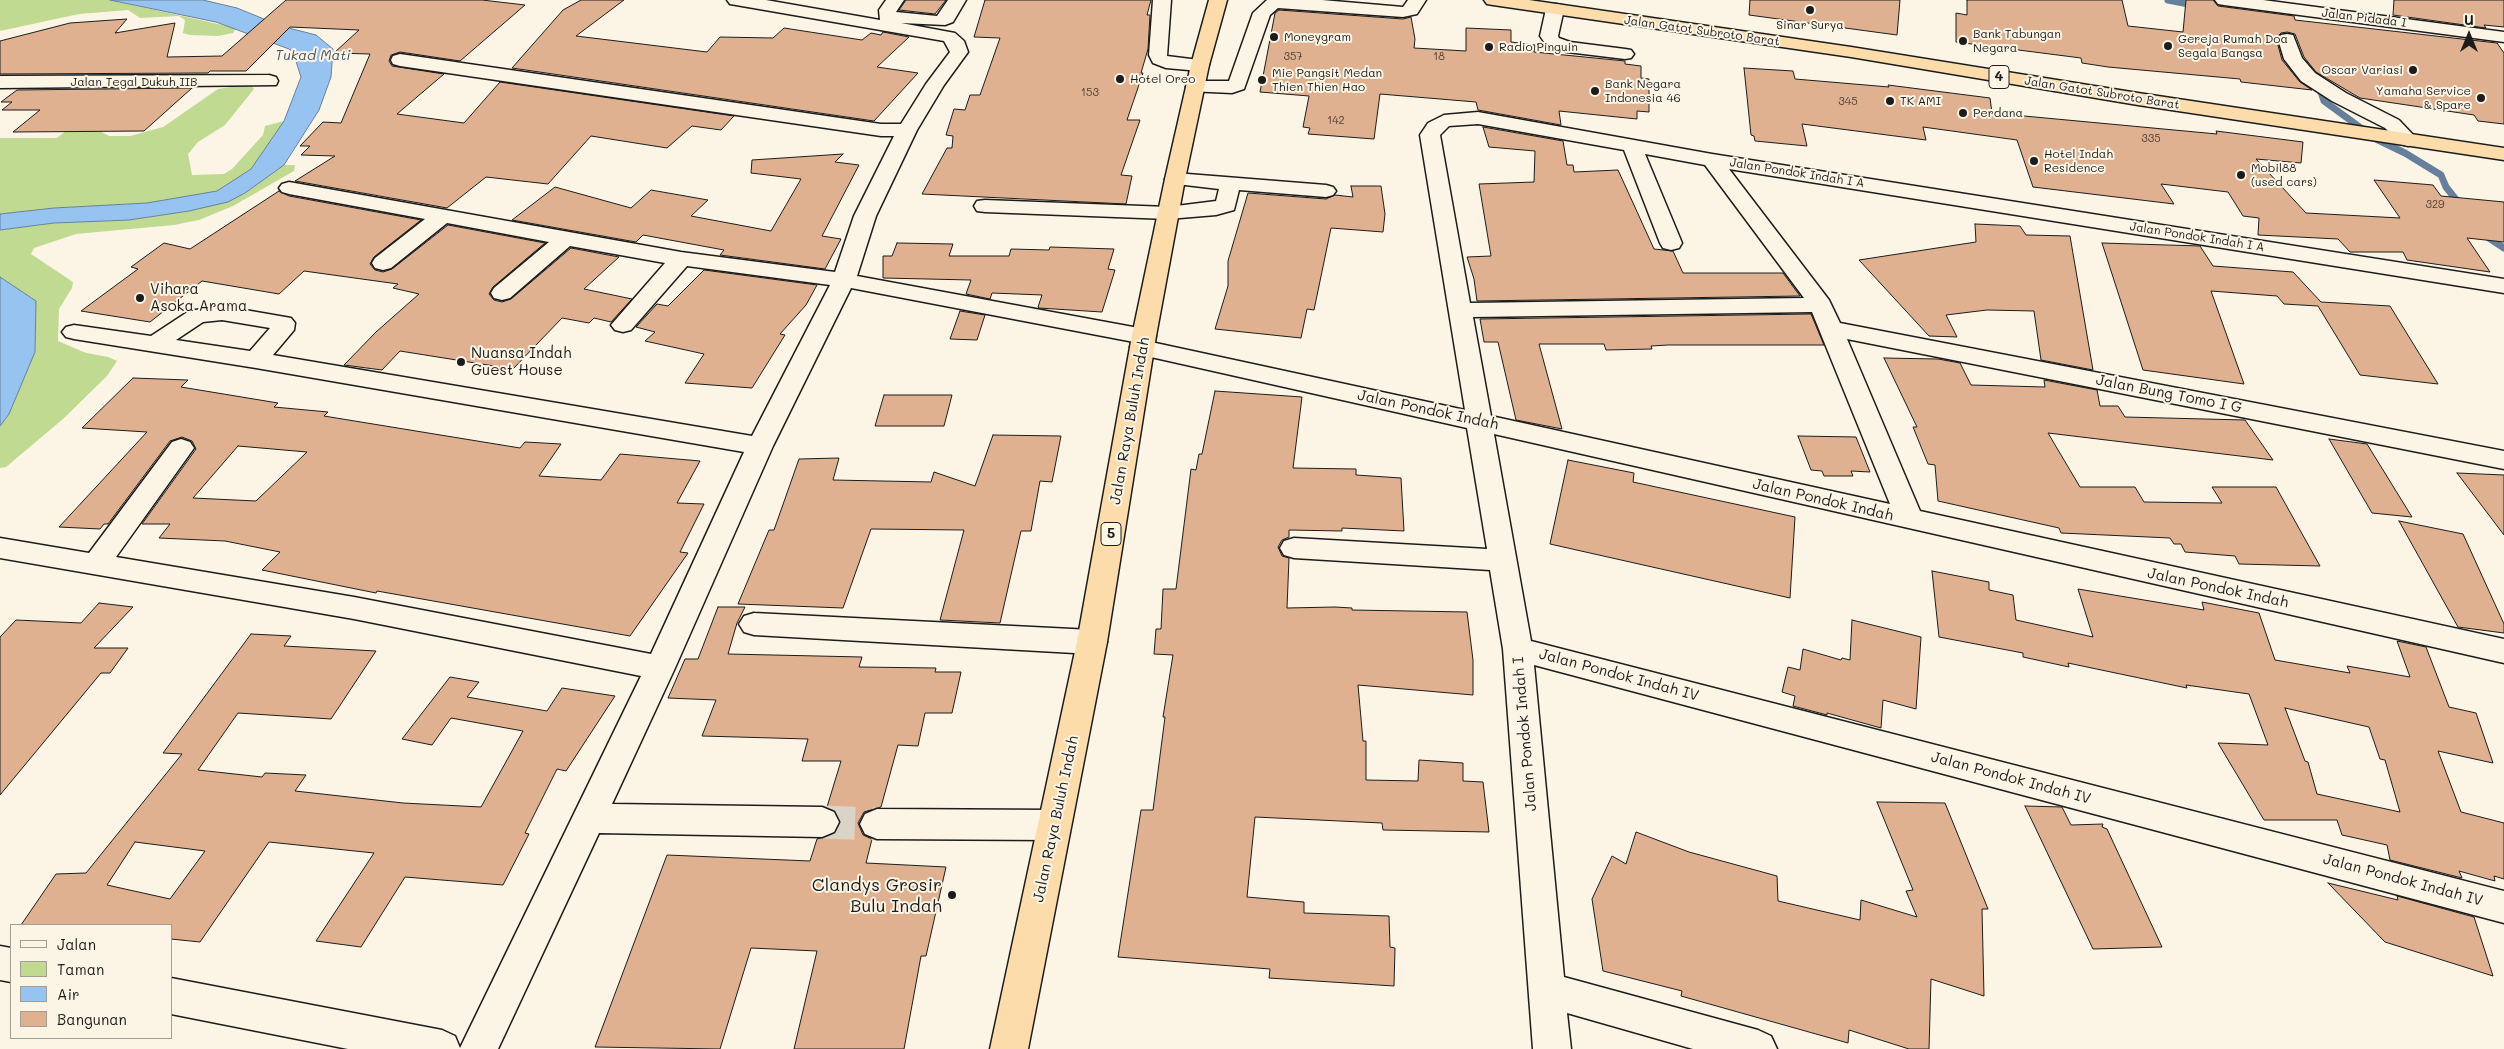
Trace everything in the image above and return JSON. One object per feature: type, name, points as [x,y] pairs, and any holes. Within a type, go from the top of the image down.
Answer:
[{"type":"highway","name":"Jalan Gatot Subroto Barat","points":[[1493,0],[1851,52],[2504,154]]},
{"type":"highway","name":"Jalan Raya Buluh Indah","points":[[1009,1049],[1092,642],[1143,341],[1168,213],[1197,76],[1216,6]]},
{"type":"street","points":[[479,1049],[660,668],[760,446],[844,280],[865,216],[907,130],[935,84],[959,52],[955,41],[949,37],[736,0]]},
{"type":"street","points":[[895,0],[888,10],[887,17],[938,21],[947,18],[957,0]]},
{"type":"street","points":[[1162,0],[1158,55],[1160,59],[1197,76],[1232,88],[1237,85],[1262,14],[1272,4],[1284,2],[1408,11],[1417,0]]},
{"type":"street","name":"Jalan Pidada I","points":[[2224,0],[2504,37]]},
{"type":"street","points":[[2353,0],[2365,18]]},
{"type":"street","points":[[1555,9],[1549,36],[1553,42],[1567,47],[1625,54]]},
{"type":"street","points":[[2287,39],[2293,59],[2308,77],[2339,97],[2392,124],[2408,140]]},
{"type":"street","points":[[400,60],[881,130],[907,130]]},
{"type":"street","name":"Jalan Tegal Dukuh IIB","points":[[0,82],[268,81]]},
{"type":"street","name":"Jalan Pondok Indah I A","points":[[1480,421],[1459,310],[1430,135],[1435,127],[1444,121],[1478,118],[1712,160],[2504,286]]},
{"type":"street","points":[[1632,146],[1671,243]]},
{"type":"street","points":[[1712,160],[1822,305],[1910,520]]},
{"type":"street","points":[[1175,179],[1326,191]]},
{"type":"street","points":[[985,206],[1168,213],[1222,208],[1226,205],[1230,183]]},
{"type":"street","name":"Jalan Pondok Indah","points":[[289,188],[681,258],[844,280],[1143,341],[1910,520],[2504,651]]},
{"type":"street","points":[[383,263],[443,216]]},
{"type":"street","points":[[502,293],[566,238]]},
{"type":"street","points":[[623,325],[681,258]]},
{"type":"street","points":[[1459,310],[1822,305]]},
{"type":"street","points":[[156,344],[186,322],[203,315],[222,313],[283,323],[282,330],[256,360]]},
{"type":"street","name":"Jalan Bung Tomo I G","points":[[1833,329],[2504,460]]},
{"type":"street","points":[[74,332],[256,360],[760,446]]},
{"type":"street","name":"Jalan Pondok Indah I","points":[[1480,421],[1518,649],[1552,1049]]},
{"type":"street","points":[[96,564],[181,448]]},
{"type":"street","points":[[0,548],[354,608],[660,668]]},
{"type":"street","points":[[1294,548],[1503,560]]},
{"type":"street","points":[[754,624],[1092,642]]},
{"type":"street","name":"Jalan Pondok Indah IV","points":[[1518,649],[2504,907]]},
{"type":"street","points":[[589,818],[822,822]]},
{"type":"street","points":[[876,824],[1054,826]]},
{"type":"street","points":[[1548,990],[1758,1049]]},
{"type":"street","points":[[172,996],[442,1049]]},
{"type":"green space","points":[[0,0],[110,0],[236,28],[233,33],[218,36],[190,35],[183,33],[185,20],[179,16],[140,18],[128,10],[79,14],[0,31]]},
{"type":"green space","points":[[251,85],[254,89],[225,125],[198,142],[188,154],[192,175],[224,174],[232,169],[263,135],[265,126],[284,121],[251,169],[217,191],[147,203],[54,208],[0,214],[0,138],[57,138],[112,94],[135,87],[138,94],[98,130],[109,136],[130,136],[163,127],[218,89]]},
{"type":"green space","points":[[284,165],[295,165],[294,171],[233,206],[199,220],[174,225],[76,234],[34,248],[31,254],[73,282],[72,288],[59,309],[58,341],[86,353],[108,357],[117,361],[107,376],[63,419],[6,467],[0,468],[0,426],[9,414],[35,352],[36,301],[0,277],[0,230],[54,223],[129,220],[189,211],[245,193]]},
{"type":"water","name":"Tukad Mati","points":[[110,0],[203,0],[237,8],[281,26],[316,35],[333,49],[331,77],[319,110],[284,165],[245,193],[228,202],[189,211],[129,220],[54,223],[0,230],[0,214],[54,208],[147,203],[217,191],[251,169],[284,121],[301,77],[293,52],[289,49],[216,22]]},
{"type":"water","points":[[0,277],[36,301],[35,352],[9,414],[0,426]]},
{"type":"building","points":[[286,0],[482,0],[525,5],[460,61],[400,52],[391,55],[389,61],[392,66],[444,74],[397,114],[464,123],[500,82],[734,116],[721,130],[692,126],[667,148],[591,136],[548,184],[486,177],[447,208],[295,181],[335,156],[301,155],[310,146],[300,146],[323,122],[341,123],[370,54],[334,53],[359,30],[290,27],[246,71],[210,71],[208,73],[0,74],[0,41],[70,23],[127,19],[115,33],[175,23],[167,57],[222,56]]},
{"type":"building","points":[[581,0],[624,0],[576,36],[707,52],[720,37],[773,38],[784,28],[862,40],[871,33],[881,35],[883,32],[909,37],[877,67],[918,73],[874,121],[512,68],[563,10]]},
{"type":"building","points":[[906,0],[946,0],[935,14],[899,10]]},
{"type":"building","points":[[985,0],[1151,0],[1147,15],[1150,15],[1148,49],[1141,73],[1143,73],[1127,120],[1140,120],[1121,175],[1132,176],[1126,204],[922,194],[947,148],[952,148],[953,136],[946,135],[954,109],[965,110],[970,95],[980,95],[1000,38],[974,37]]},
{"type":"building","points":[[1750,0],[1900,0],[1897,35],[1749,15]]},
{"type":"building","points":[[1967,0],[2122,0],[2128,26],[2183,32],[2186,0],[2213,0],[2218,6],[2294,16],[2295,20],[2497,43],[2504,53],[2504,124],[2478,121],[2474,115],[2360,98],[2316,72],[2304,57],[2295,34],[2287,32],[2281,33],[2276,38],[2282,60],[2300,82],[2312,90],[2241,82],[2240,79],[2108,67],[2082,63],[2081,58],[1956,42],[1956,13],[1967,15]]},
{"type":"building","points":[[2394,0],[2504,0],[2504,27],[2484,25],[2486,28],[2393,15]]},
{"type":"building","points":[[1279,10],[1403,19],[1411,17],[1415,39],[1414,48],[1466,51],[1466,28],[1511,30],[1511,42],[1535,45],[1534,52],[1625,61],[1625,64],[1641,66],[1641,78],[1649,79],[1649,112],[1637,111],[1637,119],[1559,111],[1561,125],[1478,110],[1476,102],[1380,94],[1374,139],[1308,134],[1310,128],[1303,127],[1309,96],[1260,92],[1275,13]]},
{"type":"building","points":[[1744,68],[1793,71],[1795,79],[1889,87],[1888,85],[1990,98],[1992,113],[2217,134],[2216,131],[2303,142],[2301,163],[2256,159],[2306,213],[2400,218],[2374,180],[2433,185],[2441,196],[2504,202],[2504,242],[2467,238],[2490,272],[2407,260],[2403,252],[2350,252],[2338,239],[2258,235],[2259,218],[2243,216],[2228,192],[2161,184],[2174,204],[2033,187],[2017,140],[1923,127],[1926,140],[1802,124],[1807,146],[1755,141],[1754,136],[1751,135]]},
{"type":"building","points":[[192,88],[144,131],[13,132],[40,110],[2,110],[12,102],[1,102],[17,90]]},
{"type":"building","points":[[1483,127],[1563,141],[1567,165],[1573,165],[1574,172],[1618,170],[1654,249],[1673,251],[1683,273],[1783,273],[1800,296],[1477,301],[1474,279],[1467,257],[1491,256],[1479,184],[1534,182],[1535,151],[1489,147]]},
{"type":"building","points":[[843,154],[835,162],[859,165],[822,236],[841,239],[825,269],[720,255],[724,250],[643,235],[636,242],[512,220],[555,187],[631,208],[651,190],[708,200],[691,216],[771,231],[801,179],[751,173],[752,160]]},
{"type":"building","points":[[1351,186],[1381,186],[1385,214],[1383,232],[1331,228],[1314,310],[1307,309],[1301,338],[1215,329],[1228,286],[1228,261],[1248,193],[1326,199],[1335,195],[1353,197]]},
{"type":"building","points":[[279,191],[289,196],[421,220],[374,257],[370,264],[375,270],[383,272],[392,269],[448,225],[545,243],[493,287],[489,294],[494,300],[502,302],[511,299],[571,248],[619,257],[584,289],[632,299],[611,322],[594,318],[589,323],[562,318],[513,369],[400,351],[382,370],[344,365],[376,332],[419,294],[393,288],[398,284],[304,271],[279,294],[202,281],[150,322],[81,311],[138,269],[131,267],[164,243],[190,249]]},
{"type":"building","points":[[1975,224],[2020,226],[2026,235],[2070,236],[2093,370],[2041,360],[2034,311],[1987,310],[1946,315],[1957,337],[1929,336],[1859,260],[1976,242]]},
{"type":"building","points":[[897,243],[953,244],[949,256],[1009,256],[1011,249],[1049,250],[1050,247],[1114,249],[1108,269],[1115,270],[1102,312],[1039,308],[1042,295],[992,293],[990,299],[966,294],[971,280],[883,278],[883,256],[892,256]]},
{"type":"building","points":[[2102,243],[2200,246],[2213,266],[2293,272],[2321,302],[2390,306],[2438,384],[2360,375],[2318,306],[2284,304],[2277,296],[2211,291],[2244,384],[2143,370]]},
{"type":"building","points":[[704,270],[817,285],[806,305],[780,334],[785,335],[752,388],[685,383],[704,354],[645,341],[655,332],[636,327],[657,304],[668,306]]},
{"type":"building","points":[[960,311],[985,315],[977,340],[950,339]]},
{"type":"building","points":[[1811,314],[1824,345],[1668,345],[1651,346],[1652,349],[1606,350],[1604,344],[1539,344],[1562,429],[1516,420],[1498,342],[1484,342],[1480,319]]},
{"type":"building","points":[[1884,358],[1938,359],[1960,363],[1971,385],[2045,387],[2044,380],[2097,390],[2100,406],[2118,406],[2125,417],[2245,420],[2273,460],[2048,433],[2080,487],[2135,487],[2144,502],[2222,503],[2212,487],[2276,487],[2320,566],[2239,564],[2235,556],[2185,552],[2181,544],[2174,544],[2170,538],[2061,533],[2059,528],[1938,501],[1935,465],[1928,464],[1913,427],[1917,427]]},
{"type":"building","points":[[133,378],[188,380],[181,387],[278,403],[274,407],[328,412],[324,416],[520,448],[525,442],[561,444],[539,476],[601,480],[620,454],[700,461],[677,503],[704,504],[680,552],[688,553],[630,636],[377,591],[376,593],[262,570],[280,552],[225,541],[159,538],[170,524],[142,524],[196,449],[192,441],[182,437],[170,441],[108,524],[104,524],[100,529],[59,527],[147,432],[82,428]],"holes":[[[238,446],[307,452],[256,501],[193,498]]]},
{"type":"building","points":[[1215,391],[1302,397],[1293,468],[1356,469],[1356,475],[1401,478],[1404,531],[1342,528],[1342,531],[1289,530],[1289,537],[1282,540],[1278,547],[1282,556],[1289,558],[1287,608],[1335,607],[1352,608],[1352,610],[1467,612],[1473,660],[1473,695],[1358,685],[1363,741],[1366,741],[1366,780],[1418,781],[1419,760],[1463,763],[1463,781],[1483,782],[1489,832],[1383,830],[1382,823],[1255,817],[1247,897],[1304,902],[1304,913],[1389,916],[1390,947],[1395,948],[1394,986],[1269,978],[1270,969],[1118,957],[1141,810],[1153,810],[1165,717],[1163,717],[1173,655],[1154,654],[1156,629],[1161,629],[1163,589],[1176,589],[1191,469],[1196,470],[1199,454],[1202,454]]},
{"type":"building","points":[[884,395],[952,395],[944,426],[875,426]]},
{"type":"building","points":[[993,435],[1061,436],[1052,482],[1040,481],[1031,531],[1021,531],[1000,623],[940,620],[964,530],[871,529],[843,608],[738,604],[769,530],[774,530],[799,459],[839,458],[833,480],[931,482],[934,472],[975,486]]},
{"type":"building","points":[[1798,436],[1856,437],[1870,472],[1851,471],[1853,476],[1824,476],[1822,471],[1811,470]]},
{"type":"building","points":[[2329,439],[2367,444],[2412,517],[2372,513]]},
{"type":"building","points":[[1568,460],[1634,473],[1633,482],[1795,517],[1790,598],[1550,544]]},
{"type":"building","points":[[2457,473],[2504,475],[2504,535]]},
{"type":"building","points":[[2399,521],[2463,534],[2504,624],[2504,633],[2458,627]]},
{"type":"building","points":[[1932,571],[1989,582],[1989,590],[2013,595],[2016,620],[2093,637],[2078,589],[2204,610],[2202,602],[2259,613],[2275,660],[2350,673],[2347,666],[2410,677],[2397,641],[2426,647],[2449,707],[2476,713],[2493,763],[2438,751],[2461,812],[2504,823],[2504,879],[2494,876],[2495,881],[2459,871],[2462,878],[2390,860],[2387,845],[2342,835],[2337,820],[2264,820],[2218,743],[2268,745],[2249,694],[2186,685],[2187,688],[2068,663],[2069,667],[2023,657],[2023,653],[1939,637]],"holes":[[[2285,708],[2369,727],[2380,759],[2385,760],[2400,812],[2317,794],[2308,762],[2305,761]]]},
{"type":"building","points":[[99,603],[133,607],[94,648],[128,648],[110,673],[101,673],[0,795],[0,637],[16,620],[81,623]]},
{"type":"building","points":[[718,607],[745,607],[737,623],[728,654],[862,657],[859,667],[936,668],[935,672],[961,672],[952,713],[925,713],[918,746],[898,745],[881,807],[864,812],[858,823],[863,835],[872,839],[866,863],[946,867],[926,956],[921,956],[904,1049],[794,1049],[817,951],[751,948],[720,1049],[595,1047],[667,855],[810,861],[817,839],[835,834],[841,823],[836,811],[827,807],[841,761],[802,761],[808,739],[702,736],[716,700],[668,698],[685,659],[698,659]]},
{"type":"building","points":[[1852,620],[1921,637],[1916,709],[1883,700],[1881,728],[1793,706],[1795,696],[1782,692],[1788,667],[1800,670],[1803,649],[1841,660],[1842,658],[1850,660]]},
{"type":"building","points":[[251,634],[291,636],[284,646],[376,651],[331,719],[238,713],[198,770],[262,777],[265,773],[306,775],[295,791],[403,803],[481,807],[523,731],[451,718],[432,745],[402,739],[450,677],[479,682],[467,697],[547,711],[562,688],[615,696],[566,771],[557,769],[525,833],[529,834],[503,885],[405,877],[361,947],[316,941],[374,853],[269,842],[200,942],[172,939],[172,924],[22,924],[56,874],[86,873],[182,754],[163,753]],"holes":[[[135,842],[205,851],[170,899],[107,885]]]},
{"type":"building","points":[[1877,802],[1945,803],[1988,909],[1982,909],[1984,996],[1931,979],[1929,1049],[1909,1049],[1849,1030],[1848,1043],[1681,996],[1682,991],[1603,971],[1592,899],[1612,856],[1626,864],[1636,832],[1689,852],[1777,876],[1778,901],[1860,920],[1861,900],[1917,917],[1906,891],[1913,890]]},
{"type":"building","points":[[2025,806],[2062,807],[2071,825],[2103,824],[2102,827],[2107,829],[2162,947],[2093,949]]},
{"type":"building","points":[[2328,883],[2398,900],[2397,896],[2474,917],[2493,976],[2385,942]]},
{"type":"waterway","points":[[2168,0],[2199,6]]},
{"type":"waterway","points":[[2314,84],[2321,92],[2324,101],[2376,139],[2405,153],[2441,175],[2446,187],[2462,207]]},
{"type":"waterway","points":[[2483,234],[2504,248]]},
{"type":"tunnel","points":[[822,822],[877,824]]},
{"type":"place","name":"Sinar Surya","points":[[1810,10]]},
{"type":"place","name":"Moneygram","points":[[1274,37]]},
{"type":"place","name":"Bank Tabungan Negara","points":[[1963,41]]},
{"type":"place","name":"Gereja Rumah Doa Segala Bangsa","points":[[2168,46]]},
{"type":"place","name":"Radio Pinguin","points":[[1489,47]]},
{"type":"place","name":"Oscar Variasi","points":[[2413,70]]},
{"type":"place","name":"Hotel Oreo","points":[[1120,79]]},
{"type":"place","name":"Mie Pangsit Medan Thien Thien Hao","points":[[1262,80]]},
{"type":"place","name":"Bank Negara Indonesia 46","points":[[1595,91]]},
{"type":"place","name":"Yamaha Service & Spare","points":[[2481,98]]},
{"type":"place","name":"TK AMI","points":[[1890,101]]},
{"type":"place","name":"Perdana","points":[[1963,113]]},
{"type":"place","name":"Hotel Indah Residence","points":[[2034,161]]},
{"type":"place","name":"Mobil88 (used cars)","points":[[2241,175]]},
{"type":"place","name":"Vihara Asoka Arama","points":[[140,298]]},
{"type":"place","name":"Nuansa Indah Guest House","points":[[461,362]]},
{"type":"place","name":"Clandys Grosir Bulu Indah","points":[[952,895]]}]
